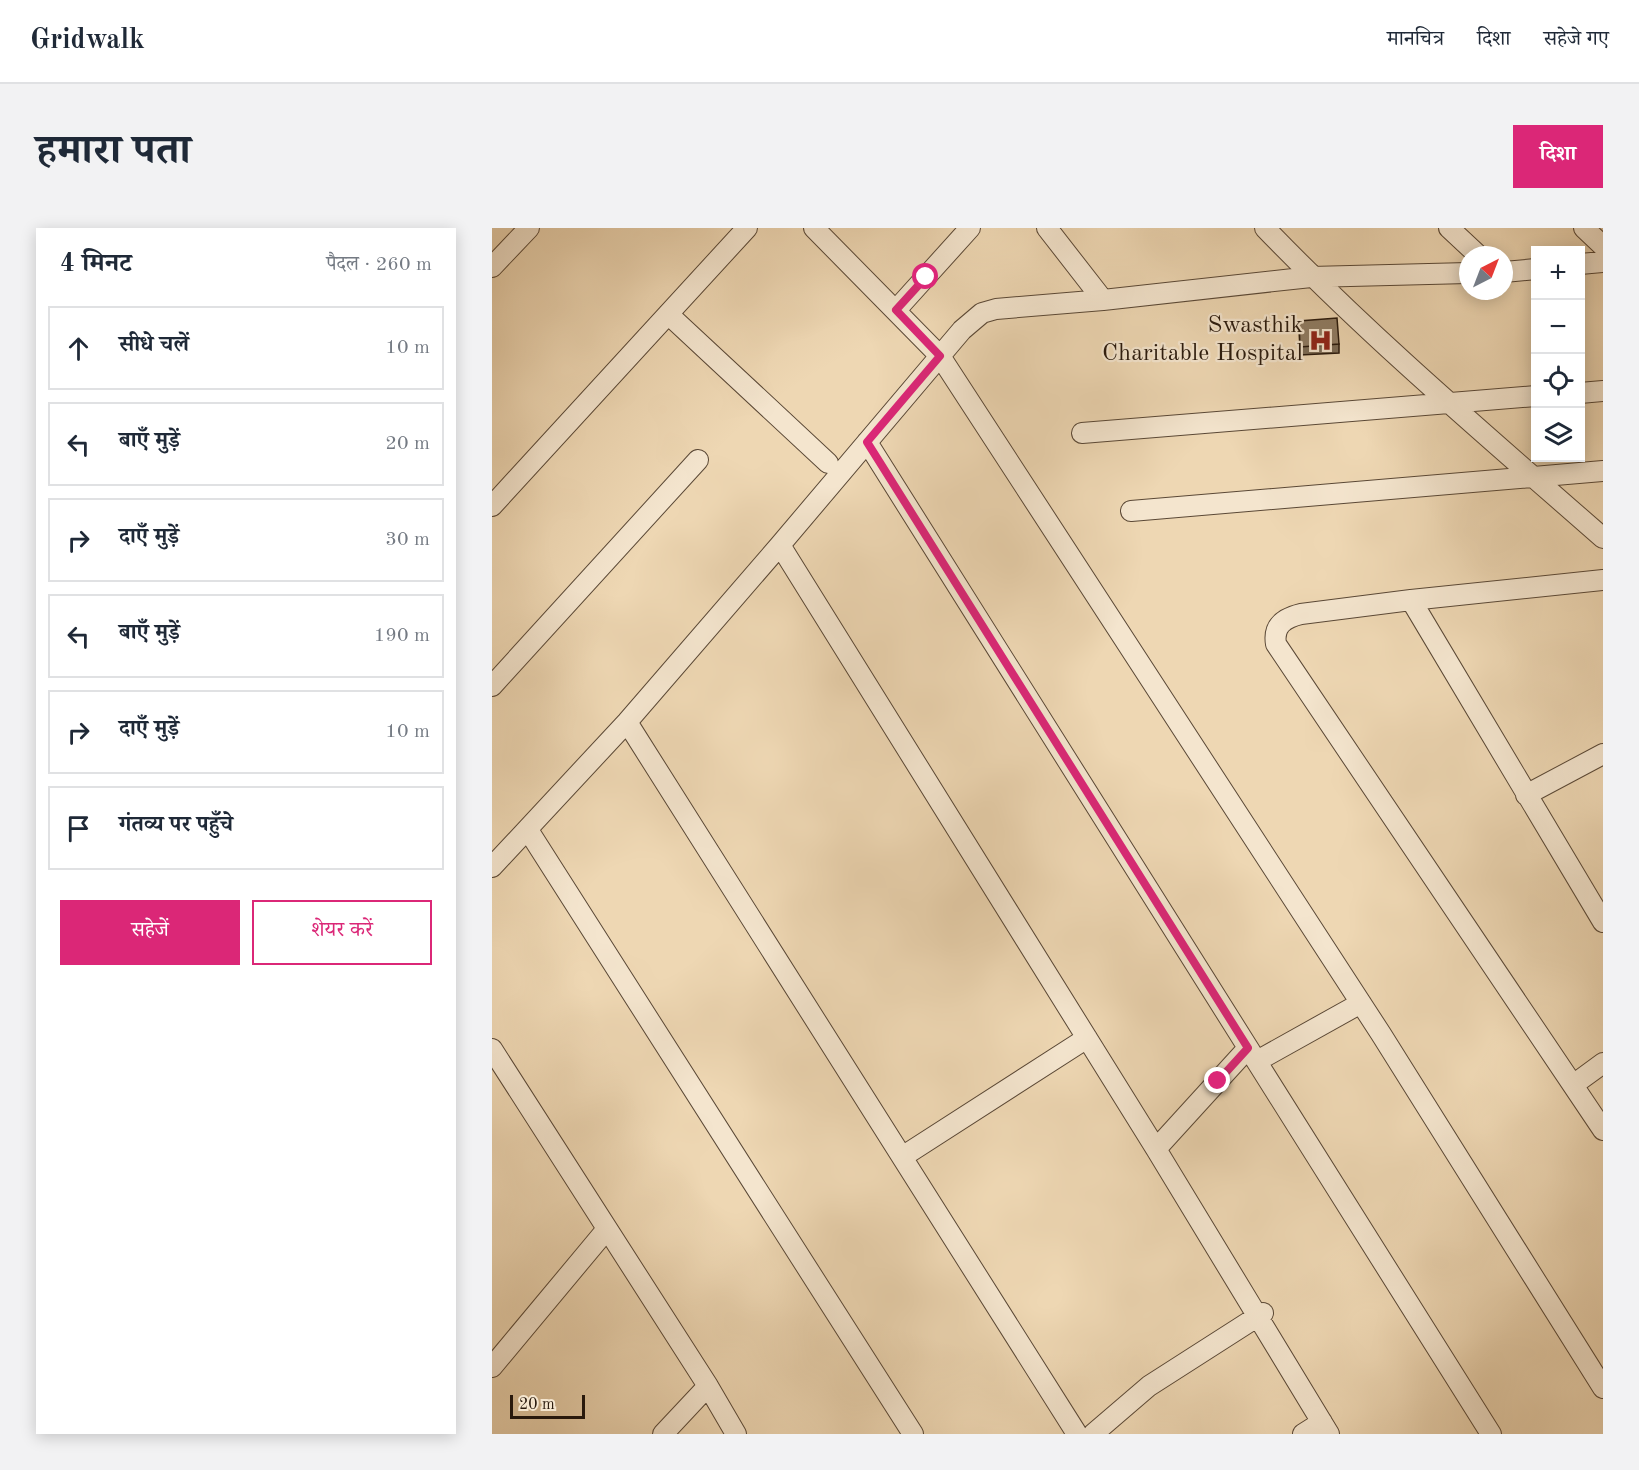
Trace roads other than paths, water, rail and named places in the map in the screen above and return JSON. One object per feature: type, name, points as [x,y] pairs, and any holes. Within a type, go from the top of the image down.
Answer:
[{"type":"street","points":[[492,267],[529,228]]},
{"type":"street","points":[[492,506],[747,228]]},
{"type":"street","points":[[814,228],[940,356],[1361,1003],[1603,1388]]},
{"type":"street","points":[[896,310],[970,228]]},
{"type":"street","points":[[1047,228],[1103,300]]},
{"type":"street","points":[[1264,228],[1311,277],[1446,402],[1603,538]]},
{"type":"street","points":[[1449,228],[1468,246]]},
{"type":"street","points":[[1584,228],[1603,246]]},
{"type":"street","points":[[1585,264],[1603,262]]},
{"type":"street","points":[[1513,271],[1531,269]]},
{"type":"street","points":[[492,867],[627,722],[972,319],[996,309],[1103,300],[1311,277],[1459,273]]},
{"type":"street","points":[[668,314],[828,463]]},
{"type":"street","points":[[1585,393],[1603,392]]},
{"type":"street","points":[[1082,433],[1531,396]]},
{"type":"street","points":[[867,442],[1491,1434]]},
{"type":"street","points":[[492,686],[698,460]]},
{"type":"street","points":[[1131,511],[1603,471]]},
{"type":"street","points":[[780,545],[1261,1315],[1325,1428],[1304,1434]]},
{"type":"street","points":[[1603,580],[1411,600],[1287,617],[1276,631],[1276,644],[1603,1130]]},
{"type":"street","points":[[1411,600],[1603,922]]},
{"type":"street","points":[[627,722],[1077,1434]]},
{"type":"street","points":[[1526,795],[1603,754]]},
{"type":"street","points":[[528,830],[913,1434]]},
{"type":"street","points":[[1156,1149],[1253,1054],[1361,1003]]},
{"type":"street","points":[[902,1157],[1087,1038]]},
{"type":"street","points":[[492,1049],[708,1386],[736,1434]]},
{"type":"street","points":[[1573,1085],[1603,1063]]},
{"type":"street","points":[[492,1367],[608,1229]]},
{"type":"street","points":[[1093,1434],[1149,1386],[1261,1315]]},
{"type":"street","points":[[663,1434],[708,1386]]},
{"type":"place","name":"Swasthik Charitable Hospital","points":[[1321,340]]}]
